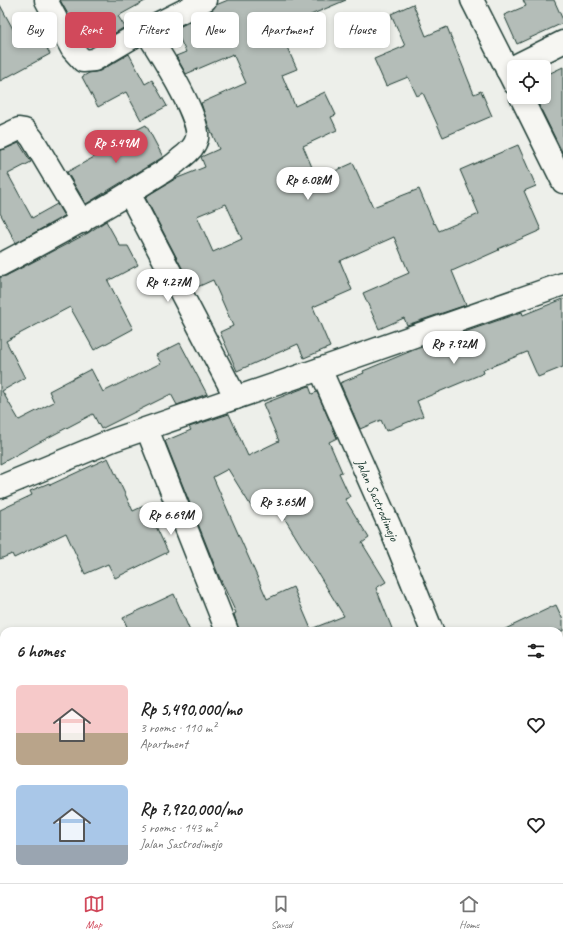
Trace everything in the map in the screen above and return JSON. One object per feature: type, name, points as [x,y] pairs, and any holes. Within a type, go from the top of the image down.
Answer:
[{"type":"street","points":[[46,0],[72,49],[83,61],[94,60],[124,43]]},
{"type":"street","points":[[181,12],[205,0]]},
{"type":"street","points":[[472,0],[507,68]]},
{"type":"street","points":[[535,60],[563,42]]},
{"type":"street","points":[[0,265],[82,222],[180,160],[194,146],[197,138],[197,128],[193,117],[171,72],[157,48]]},
{"type":"street","points":[[524,104],[563,182]]},
{"type":"street","points":[[0,138],[19,129],[25,130],[32,138],[82,222]]},
{"type":"street","points":[[129,193],[236,398]]},
{"type":"street","points":[[0,487],[113,440],[563,284]]},
{"type":"street","name":"Jalan Sastrodimejo","points":[[320,369],[390,527],[430,627]]},
{"type":"street","points":[[147,429],[225,627]]},
{"type":"building","points":[[60,0],[147,0],[118,16],[124,28],[116,32],[116,12],[67,12]]},
{"type":"building","points":[[228,0],[346,0],[318,12],[247,12],[247,48],[287,48],[297,69],[282,75],[295,106],[325,92],[336,115],[331,117],[337,130],[303,146],[317,179],[353,163],[373,207],[419,189],[434,224],[435,223],[439,231],[479,214],[460,170],[518,145],[536,186],[524,191],[541,230],[452,271],[466,305],[407,325],[404,318],[379,329],[363,293],[409,273],[394,237],[340,261],[352,290],[313,307],[330,347],[304,358],[298,344],[237,371],[220,332],[233,326],[213,280],[193,289],[145,197],[175,179],[205,167],[201,157],[219,149],[209,127],[201,103],[246,83],[233,54],[186,74],[176,56],[186,52],[183,46],[183,25],[191,21],[191,48],[239,48],[239,12],[209,12],[216,5]],"holes":[[[226,204],[242,239],[213,252],[197,216]]]},
{"type":"building","points":[[523,0],[554,0],[563,23],[517,44],[504,15],[526,6]]},
{"type":"building","points":[[413,4],[426,36],[447,27],[474,94],[481,91],[492,116],[443,137],[423,93],[417,96],[408,77],[386,86],[374,59],[405,46],[391,14]]},
{"type":"building","points":[[0,5],[12,27],[12,48],[47,48],[50,54],[0,81]]},
{"type":"building","points":[[129,54],[145,84],[152,80],[167,106],[141,120],[126,92],[98,107],[82,77],[89,73],[100,71]]},
{"type":"building","points":[[563,67],[563,154],[538,104],[551,104],[551,73]]},
{"type":"building","points":[[146,125],[163,157],[86,204],[67,172],[118,144],[116,140]]},
{"type":"building","points":[[19,143],[31,162],[8,174],[32,218],[57,204],[64,216],[16,243],[0,213],[0,150]]},
{"type":"building","points":[[106,221],[120,246],[128,246],[138,265],[108,281],[133,329],[94,350],[70,307],[6,341],[25,378],[2,391],[19,420],[54,402],[49,391],[91,369],[103,392],[161,363],[156,355],[180,343],[207,394],[177,405],[171,394],[101,429],[93,414],[0,464],[0,277],[6,276],[88,233]]},
{"type":"building","points":[[563,299],[563,367],[538,377],[527,352],[483,370],[484,373],[417,401],[423,416],[386,431],[381,420],[360,429],[340,383],[364,373],[363,371],[416,349],[522,312],[523,315]]},
{"type":"building","points":[[309,386],[312,394],[317,392],[337,438],[329,442],[342,472],[339,473],[350,497],[345,499],[369,538],[362,543],[386,582],[376,588],[391,627],[316,627],[344,616],[274,501],[254,511],[228,469],[213,477],[267,599],[293,587],[310,627],[238,627],[234,614],[236,613],[218,574],[165,441],[191,430],[189,427],[229,414],[248,456],[279,441],[263,404]]},
{"type":"building","points":[[108,458],[133,511],[146,505],[168,552],[115,578],[108,564],[85,574],[66,533],[14,558],[12,554],[0,559],[0,510],[32,495],[30,491],[49,483],[50,485]]},
{"type":"building","points":[[174,594],[188,627],[127,627],[123,618]]},
{"type":"building","points":[[556,605],[563,620],[563,627],[509,627]]}]
